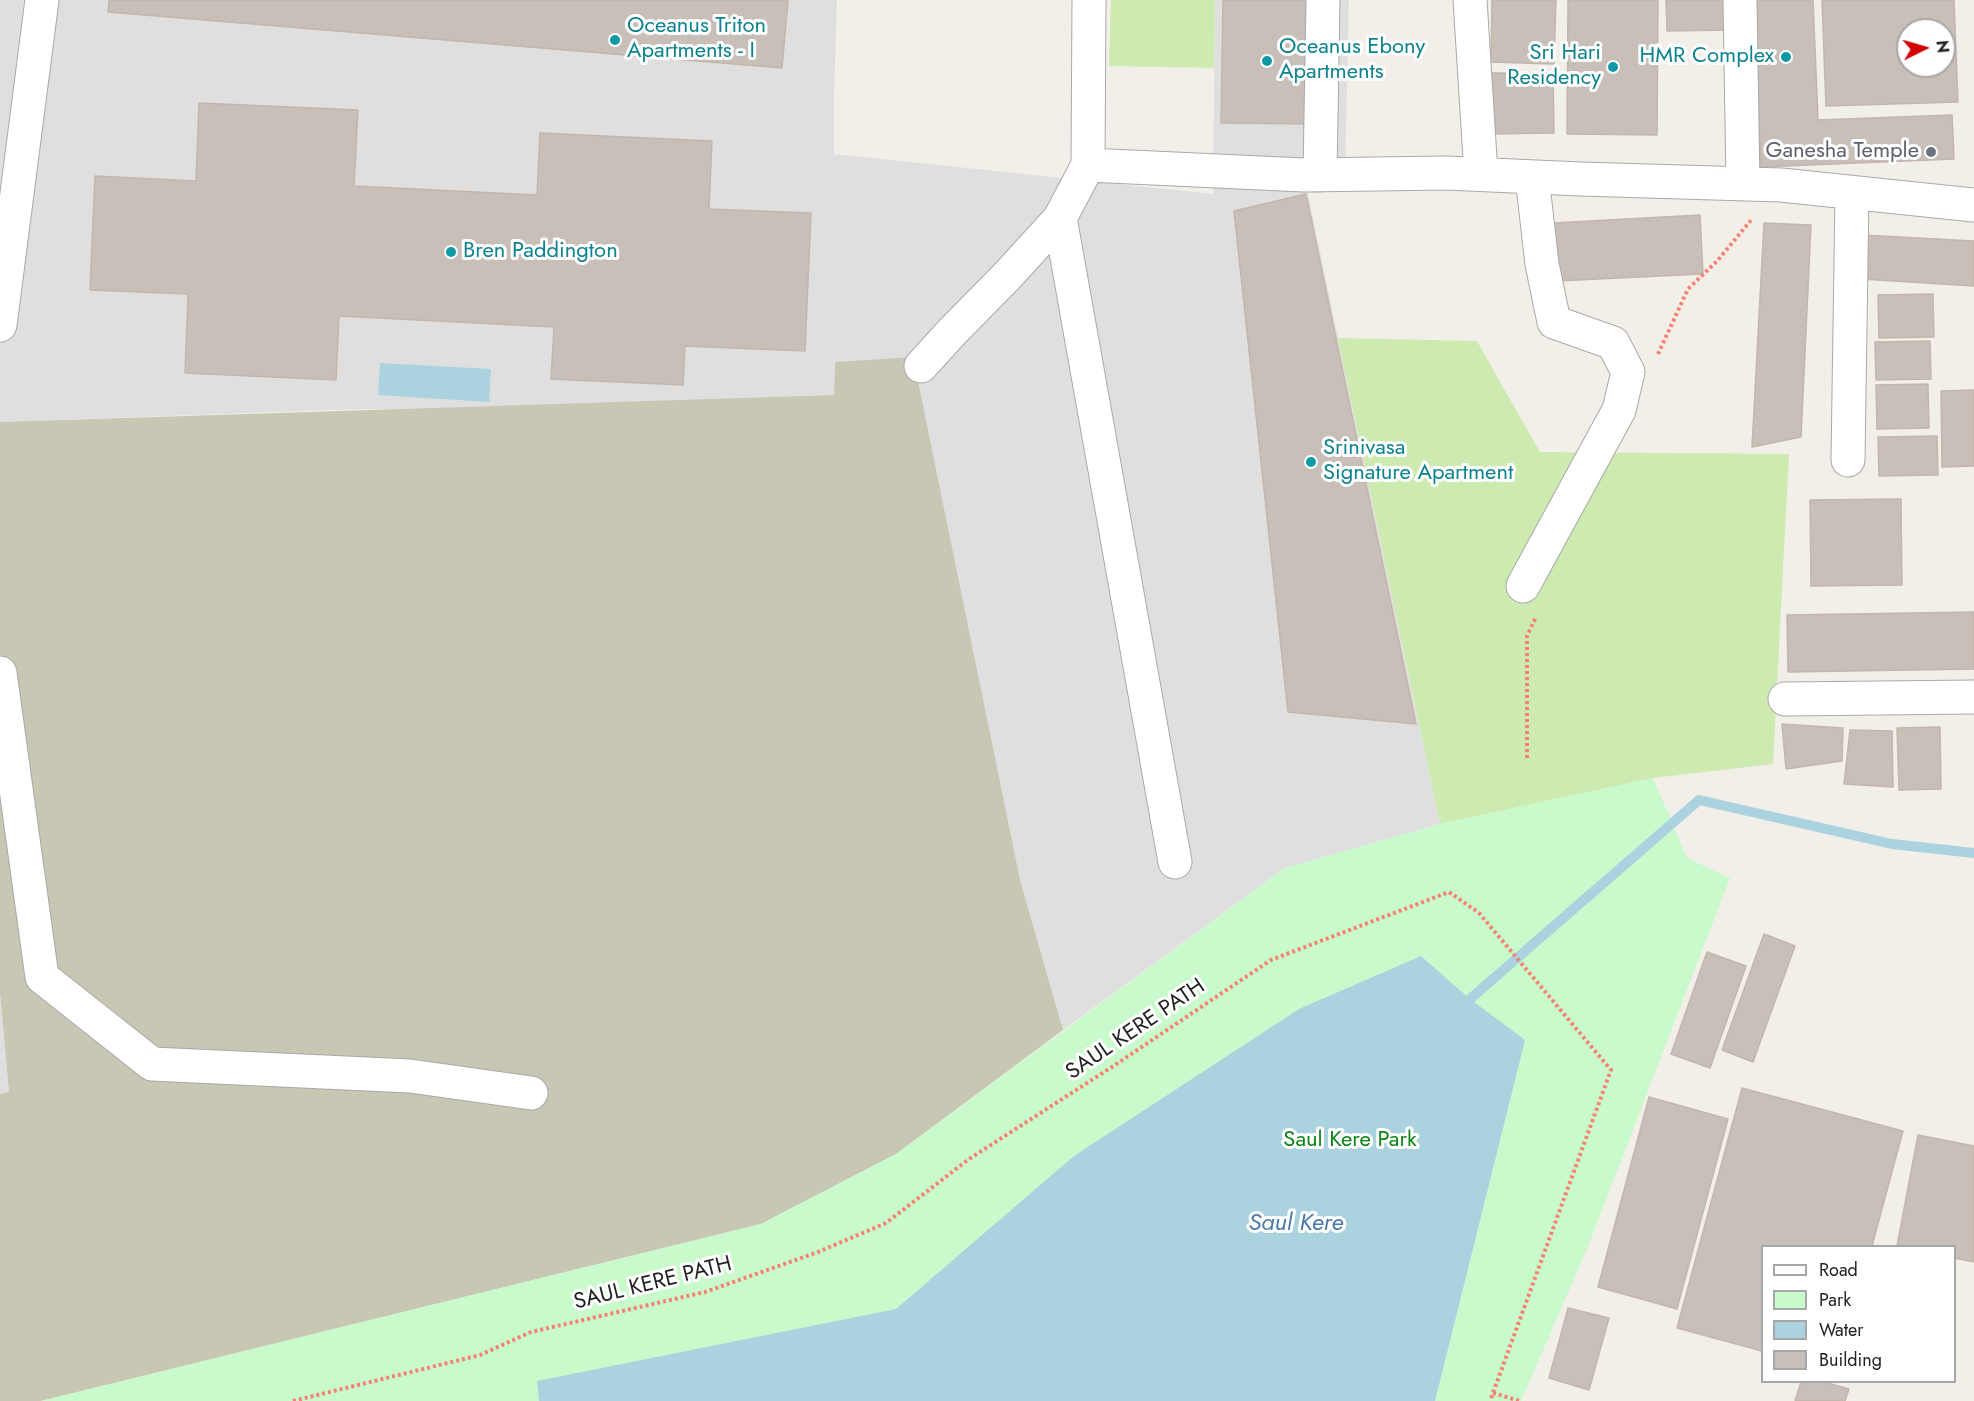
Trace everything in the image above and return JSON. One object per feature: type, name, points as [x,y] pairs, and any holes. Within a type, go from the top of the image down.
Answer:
[{"type":"street","points":[[0,325],[42,0]]},
{"type":"street","points":[[921,366],[1060,218],[1088,165],[1089,0]]},
{"type":"street","points":[[1320,175],[1323,0]]},
{"type":"street","points":[[1470,0],[1481,174]]},
{"type":"street","points":[[1740,0],[1743,184]]},
{"type":"street","points":[[1088,165],[1320,175],[1446,173],[1781,185],[1974,205]]},
{"type":"street","points":[[1523,586],[1619,410],[1628,372],[1613,343],[1554,322],[1542,264],[1532,177]]},
{"type":"street","points":[[1848,460],[1852,194]]},
{"type":"street","points":[[1060,218],[1175,862]]},
{"type":"street","points":[[0,673],[42,977],[152,1064],[410,1076],[531,1092]]},
{"type":"street","points":[[1785,699],[1974,697]]},
{"type":"path","name":"SAUL KERE PATH","points":[[293,1401],[480,1355],[531,1332],[705,1292],[818,1252],[886,1223],[969,1159],[1112,1068],[1271,960],[1449,892],[1479,913],[1611,1070],[1490,1401]]},
{"type":"path","points":[[1493,1394],[1520,1401]]},
{"type":"shaded area","points":[[0,0],[837,0],[834,154],[1213,194],[1215,0],[1349,0],[1345,175],[1304,175],[1440,824],[1285,868],[1063,1030],[1020,880],[835,362],[834,395],[0,422]]},
{"type":"shaded area","points":[[913,357],[1020,880],[1063,1030],[896,1154],[761,1224],[41,1401],[0,1401],[0,1094],[9,1092],[0,993],[0,422],[834,395],[835,362]]},
{"type":"shaded area","points":[[0,993],[9,1093],[0,1094]]},
{"type":"green space","points":[[1111,0],[1215,0],[1214,68],[1109,66]]},
{"type":"green space","points":[[1338,338],[1477,341],[1540,452],[1789,454],[1773,764],[1653,778],[1440,824]]},
{"type":"green space","name":"Saul Kere Park","points":[[1653,778],[1687,858],[1730,878],[1587,1249],[1521,1401],[41,1401],[761,1224],[896,1154],[1285,868],[1440,824]]},
{"type":"water","points":[[380,363],[491,369],[489,402],[378,395]]},
{"type":"water","name":"Saul Kere","points":[[1421,956],[1470,999],[1525,1040],[1435,1401],[539,1401],[537,1381],[896,1309],[1074,1156],[1299,1009]]},
{"type":"building","name":"Oceanus Triton Apartments - I","points":[[109,0],[788,0],[782,68],[108,12]]},
{"type":"building","name":"Oceanus Ebony Apartments","points":[[1223,0],[1312,0],[1310,124],[1221,123]]},
{"type":"building","points":[[1492,0],[1556,0],[1554,64],[1491,62]]},
{"type":"building","name":"Sri Hari Residency","points":[[1568,0],[1658,0],[1657,135],[1567,134]]},
{"type":"building","points":[[1666,0],[1733,0],[1733,30],[1667,31]]},
{"type":"building","name":"HMR Complex","points":[[1754,0],[1813,0],[1818,120],[1952,115],[1954,159],[1761,167]]},
{"type":"building","points":[[1822,0],[1954,0],[1955,18],[1896,18],[1896,78],[1956,78],[1956,51],[1958,102],[1826,106]]},
{"type":"building","points":[[1489,73],[1553,73],[1554,133],[1489,134]]},
{"type":"building","name":"Bren Paddington","points":[[199,103],[358,110],[354,186],[537,195],[540,133],[712,141],[709,209],[811,213],[805,351],[685,346],[683,385],[551,379],[554,327],[339,316],[336,380],[185,373],[188,294],[90,290],[95,176],[196,181]]},
{"type":"building","name":"Srinivasa Signature Apartment","points":[[1306,194],[1416,724],[1288,712],[1234,211]]},
{"type":"building","points":[[1700,215],[1703,274],[1556,281],[1553,223]]},
{"type":"building","points":[[1764,223],[1811,225],[1801,437],[1752,447]]},
{"type":"building","points":[[1862,235],[1974,241],[1974,286],[1861,279]]},
{"type":"building","points":[[1933,294],[1934,337],[1879,338],[1878,295]]},
{"type":"building","points":[[1930,341],[1931,379],[1876,380],[1875,342]]},
{"type":"building","points":[[1928,384],[1929,428],[1877,429],[1876,385]]},
{"type":"building","points":[[1974,390],[1974,466],[1942,467],[1941,391]]},
{"type":"building","points":[[1937,436],[1938,475],[1879,476],[1878,437]]},
{"type":"building","points":[[1901,499],[1902,585],[1811,586],[1810,500]]},
{"type":"building","points":[[1974,612],[1974,669],[1788,672],[1787,615]]},
{"type":"building","points":[[1782,724],[1843,728],[1842,761],[1786,769]]},
{"type":"building","points":[[1940,727],[1941,789],[1899,790],[1897,728]]},
{"type":"building","points":[[1850,730],[1892,731],[1893,787],[1844,784]]},
{"type":"building","points":[[1764,934],[1795,946],[1753,1062],[1722,1050]]},
{"type":"building","points":[[1707,952],[1746,966],[1710,1068],[1671,1054]]},
{"type":"building","points":[[1742,1088],[1903,1131],[1872,1245],[1761,1245],[1761,1351],[1677,1328]]},
{"type":"building","points":[[1649,1097],[1728,1119],[1677,1309],[1598,1287]]},
{"type":"building","points":[[1918,1135],[1974,1146],[1974,1262],[1956,1258],[1956,1245],[1897,1245]]},
{"type":"building","points":[[1568,1308],[1609,1318],[1589,1390],[1549,1378]]},
{"type":"building","points":[[1801,1383],[1828,1383],[1849,1389],[1845,1401],[1795,1401]]},
{"type":"waterway","points":[[1462,1011],[1470,999],[1699,800],[1892,844],[1974,853]]},
{"type":"place","name":"Oceanus Triton Apartments - I","points":[[615,40]]},
{"type":"place","name":"HMR Complex","points":[[1786,57]]},
{"type":"place","name":"Oceanus Ebony Apartments","points":[[1267,61]]},
{"type":"place","name":"Sri Hari Residency","points":[[1613,67]]},
{"type":"place","name":"Ganesha Temple","points":[[1931,152]]},
{"type":"place","name":"Bren Paddington","points":[[451,252]]},
{"type":"place","name":"Srinivasa Signature Apartment","points":[[1311,462]]}]
